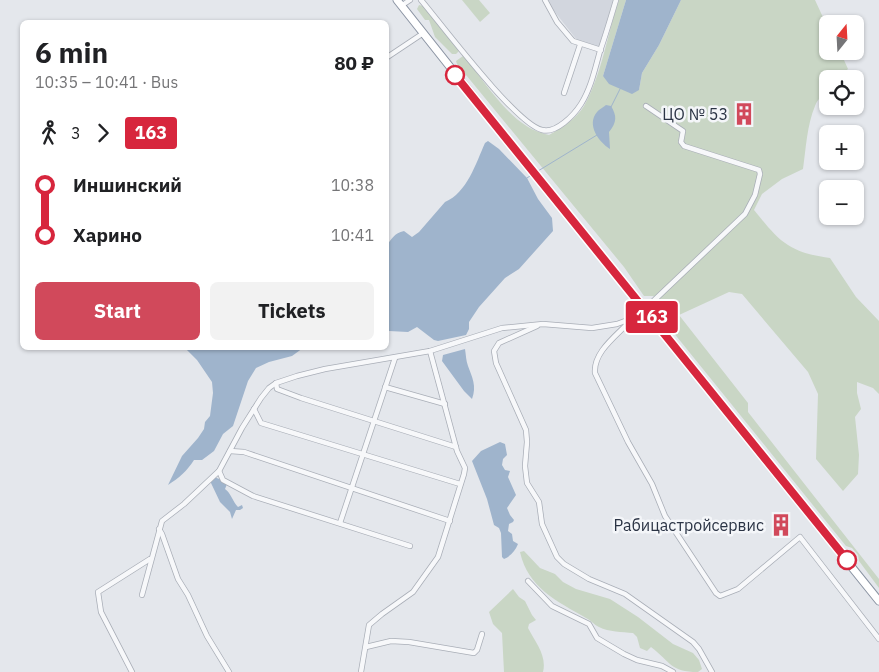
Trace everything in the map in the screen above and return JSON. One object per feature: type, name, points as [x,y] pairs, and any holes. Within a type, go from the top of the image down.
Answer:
[{"type":"highway","points":[[398,2],[879,601]]},
{"type":"street","points":[[398,2],[410,0]]},
{"type":"street","points":[[421,0],[507,103],[529,123],[540,130],[547,131],[557,127],[577,109],[589,86],[616,0]]},
{"type":"street","points":[[545,0],[557,22],[569,38],[580,45],[601,50]]},
{"type":"street","points":[[389,56],[422,34]]},
{"type":"street","points":[[564,93],[580,45]]},
{"type":"street","points":[[646,106],[683,131],[681,142],[684,146],[758,169],[760,174],[755,195],[741,218],[645,309],[633,318],[600,352],[594,373],[628,442],[652,484],[665,516],[716,593],[720,596],[737,589],[800,537],[879,639]]},
{"type":"street","points":[[142,595],[150,559],[162,521],[184,504],[219,471],[254,409],[269,388],[276,383],[296,376],[430,351],[502,328],[543,324],[592,328],[617,324],[633,318]]},
{"type":"street","points":[[543,324],[501,342],[495,348],[493,356],[526,430],[525,466],[527,483],[539,502],[542,524],[553,550],[564,564],[589,579],[625,594],[693,642],[712,672]]},
{"type":"street","points":[[362,672],[369,626],[382,614],[413,592],[441,550],[465,468],[456,447],[430,351]]},
{"type":"street","points":[[340,523],[395,358]]},
{"type":"street","points":[[276,383],[277,389],[456,447]]},
{"type":"street","points":[[385,388],[445,404]]},
{"type":"street","points":[[254,409],[261,423],[460,484]]},
{"type":"street","points":[[230,451],[244,452],[351,489],[450,520]]},
{"type":"street","points":[[219,471],[223,480],[253,496],[410,546]]},
{"type":"street","points":[[159,530],[178,578],[207,636],[229,672]]},
{"type":"street","points":[[132,672],[101,612],[98,592],[150,559]]},
{"type":"street","points":[[528,581],[552,606],[589,624],[597,638],[637,660],[662,666],[673,672]]},
{"type":"street","points":[[366,647],[391,641],[409,642],[474,653],[477,650],[482,634]]},
{"type":"shaded area","points":[[547,0],[613,0],[599,47],[577,40]]},
{"type":"green space","points":[[462,0],[479,0],[490,13],[480,22]]},
{"type":"green space","points":[[619,0],[626,0],[603,76],[639,90],[642,73],[659,45],[681,0],[815,0],[822,15],[819,15],[819,60],[844,60],[847,70],[819,70],[819,99],[812,113],[808,129],[803,169],[782,179],[762,194],[754,210],[783,242],[803,252],[830,258],[856,297],[879,321],[879,394],[873,388],[857,382],[857,393],[861,409],[855,417],[859,455],[858,474],[843,491],[816,459],[818,394],[808,372],[742,294],[729,292],[679,315],[748,403],[748,412],[879,579],[879,588],[859,561],[858,555],[852,548],[846,546],[656,311],[656,305],[659,301],[653,296],[644,296],[624,267],[456,61],[463,56],[511,114],[535,131],[549,135],[568,123],[584,106],[600,68]]},
{"type":"green space","points":[[419,5],[423,6],[459,51],[456,54],[452,54],[435,37],[429,20],[425,20],[417,9]]},
{"type":"green space","points":[[524,551],[540,568],[555,574],[563,582],[576,589],[610,599],[638,617],[673,644],[693,653],[699,660],[702,669],[698,672],[689,672],[676,668],[651,647],[647,651],[640,648],[637,637],[633,633],[603,629],[554,599],[530,575],[520,552]]},
{"type":"green space","points":[[513,589],[525,601],[536,620],[529,624],[528,628],[542,655],[543,672],[504,672],[502,633],[493,624],[489,612]]},
{"type":"water","points":[[626,0],[681,0],[659,45],[642,73],[639,90],[632,94],[609,84],[603,76]]},
{"type":"water","points":[[606,105],[611,106],[615,116],[614,125],[609,132],[610,149],[598,138],[593,128],[594,117]]},
{"type":"water","points":[[488,141],[499,149],[527,178],[538,199],[552,218],[553,231],[519,269],[505,278],[479,307],[469,322],[469,329],[466,335],[438,341],[417,327],[408,332],[389,331],[389,242],[398,233],[404,231],[412,237],[419,232],[445,202],[459,192],[470,177],[485,143]]},
{"type":"water","points":[[465,349],[474,386],[472,399],[442,361],[443,355]]},
{"type":"water","points":[[187,350],[300,350],[292,356],[269,362],[256,368],[248,381],[233,426],[223,434],[214,451],[202,460],[194,460],[189,468],[168,485],[182,456],[198,438],[204,429],[205,422],[210,416],[213,393],[212,382],[197,360]]},
{"type":"water","points":[[500,442],[505,444],[507,455],[503,459],[502,465],[505,470],[510,471],[508,477],[516,495],[507,508],[514,520],[509,524],[508,531],[512,534],[513,541],[518,544],[516,549],[504,559],[502,557],[501,533],[499,528],[494,525],[487,499],[472,461],[481,451]]},
{"type":"water","points":[[214,477],[227,484],[225,489],[238,507],[242,505],[243,508],[236,510],[232,519],[230,512],[220,502],[210,481]]},
{"type":"waterway","points":[[611,107],[620,89]]},
{"type":"waterway","points":[[538,171],[597,135]]},
{"type":"waterway","points":[[527,178],[533,174]]},
{"type":"bus line","name":"163","points":[[455,75],[847,560]]},
{"type":"place","name":"ЦО № 53","points":[[744,114]]},
{"type":"place","name":"Рабицастройсервис","points":[[781,525]]}]
